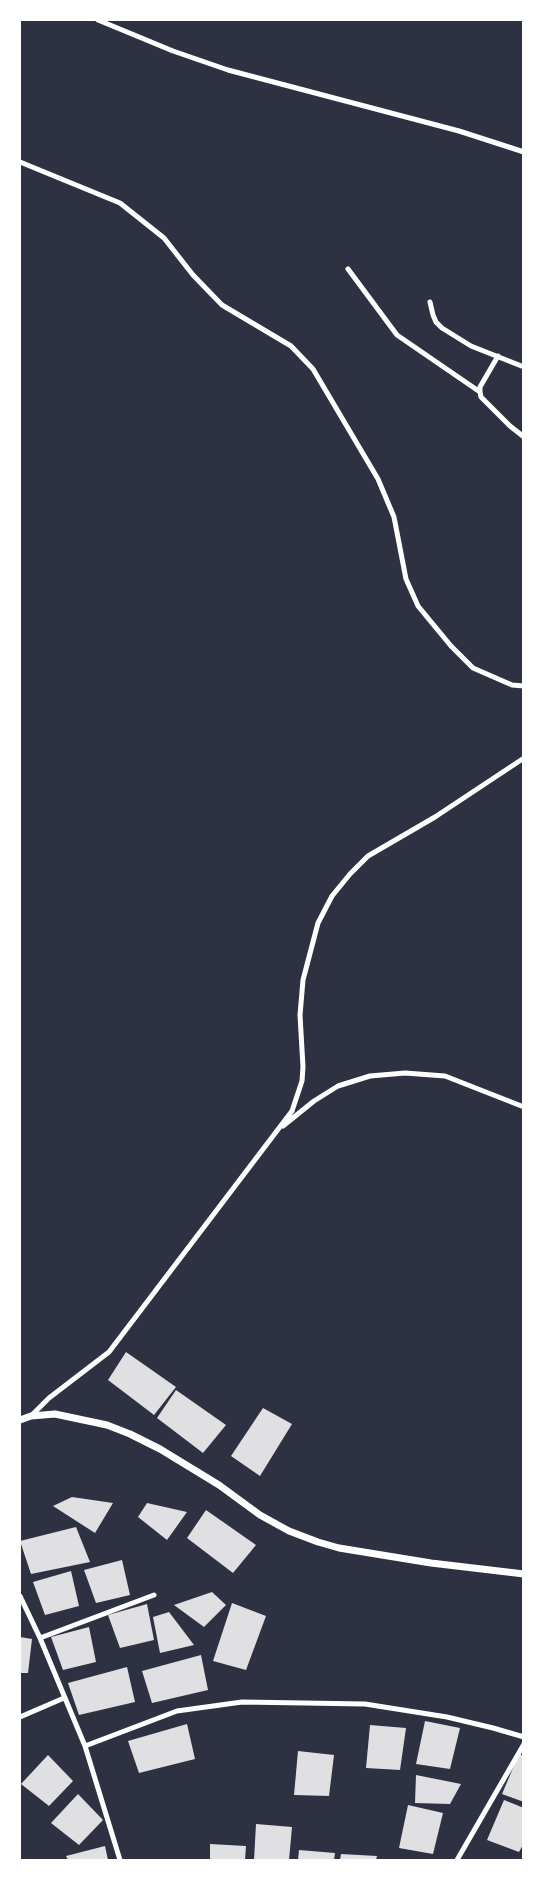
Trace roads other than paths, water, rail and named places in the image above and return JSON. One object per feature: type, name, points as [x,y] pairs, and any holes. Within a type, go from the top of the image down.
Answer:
[{"type":"street","points":[[98,20],[173,51],[228,70],[459,131],[524,152]]},
{"type":"street","points":[[20,162],[120,203],[164,238],[193,275],[222,305],[291,346],[313,369],[378,479],[394,517],[406,579],[418,606],[473,669],[512,685],[524,686]]},
{"type":"street","points":[[348,269],[397,335],[480,392]]},
{"type":"street","points":[[430,302],[436,322],[442,328],[471,346],[524,367]]},
{"type":"street","points":[[498,356],[480,387],[481,397],[503,420],[524,437]]},
{"type":"street","points":[[31,1416],[49,1398],[109,1352],[292,1111],[302,1081],[300,1015],[303,980],[318,923],[332,896],[350,873],[368,856],[435,818],[524,758]]},
{"type":"street","points":[[277,1131],[314,1101],[338,1086],[370,1076],[405,1073],[445,1076],[524,1107]]},
{"type":"street","points":[[20,1420],[31,1416],[55,1414],[107,1425],[130,1434],[160,1449],[219,1485],[260,1515],[289,1531],[318,1542],[339,1548],[431,1563],[524,1574]]},
{"type":"street","points":[[40,1638],[154,1595]]},
{"type":"street","points":[[20,1596],[85,1746],[120,1860]]},
{"type":"street","points":[[20,1717],[64,1698]]},
{"type":"street","points":[[85,1746],[177,1711],[242,1702],[365,1704],[447,1717],[524,1737]]},
{"type":"street","points":[[457,1860],[524,1744]]}]
